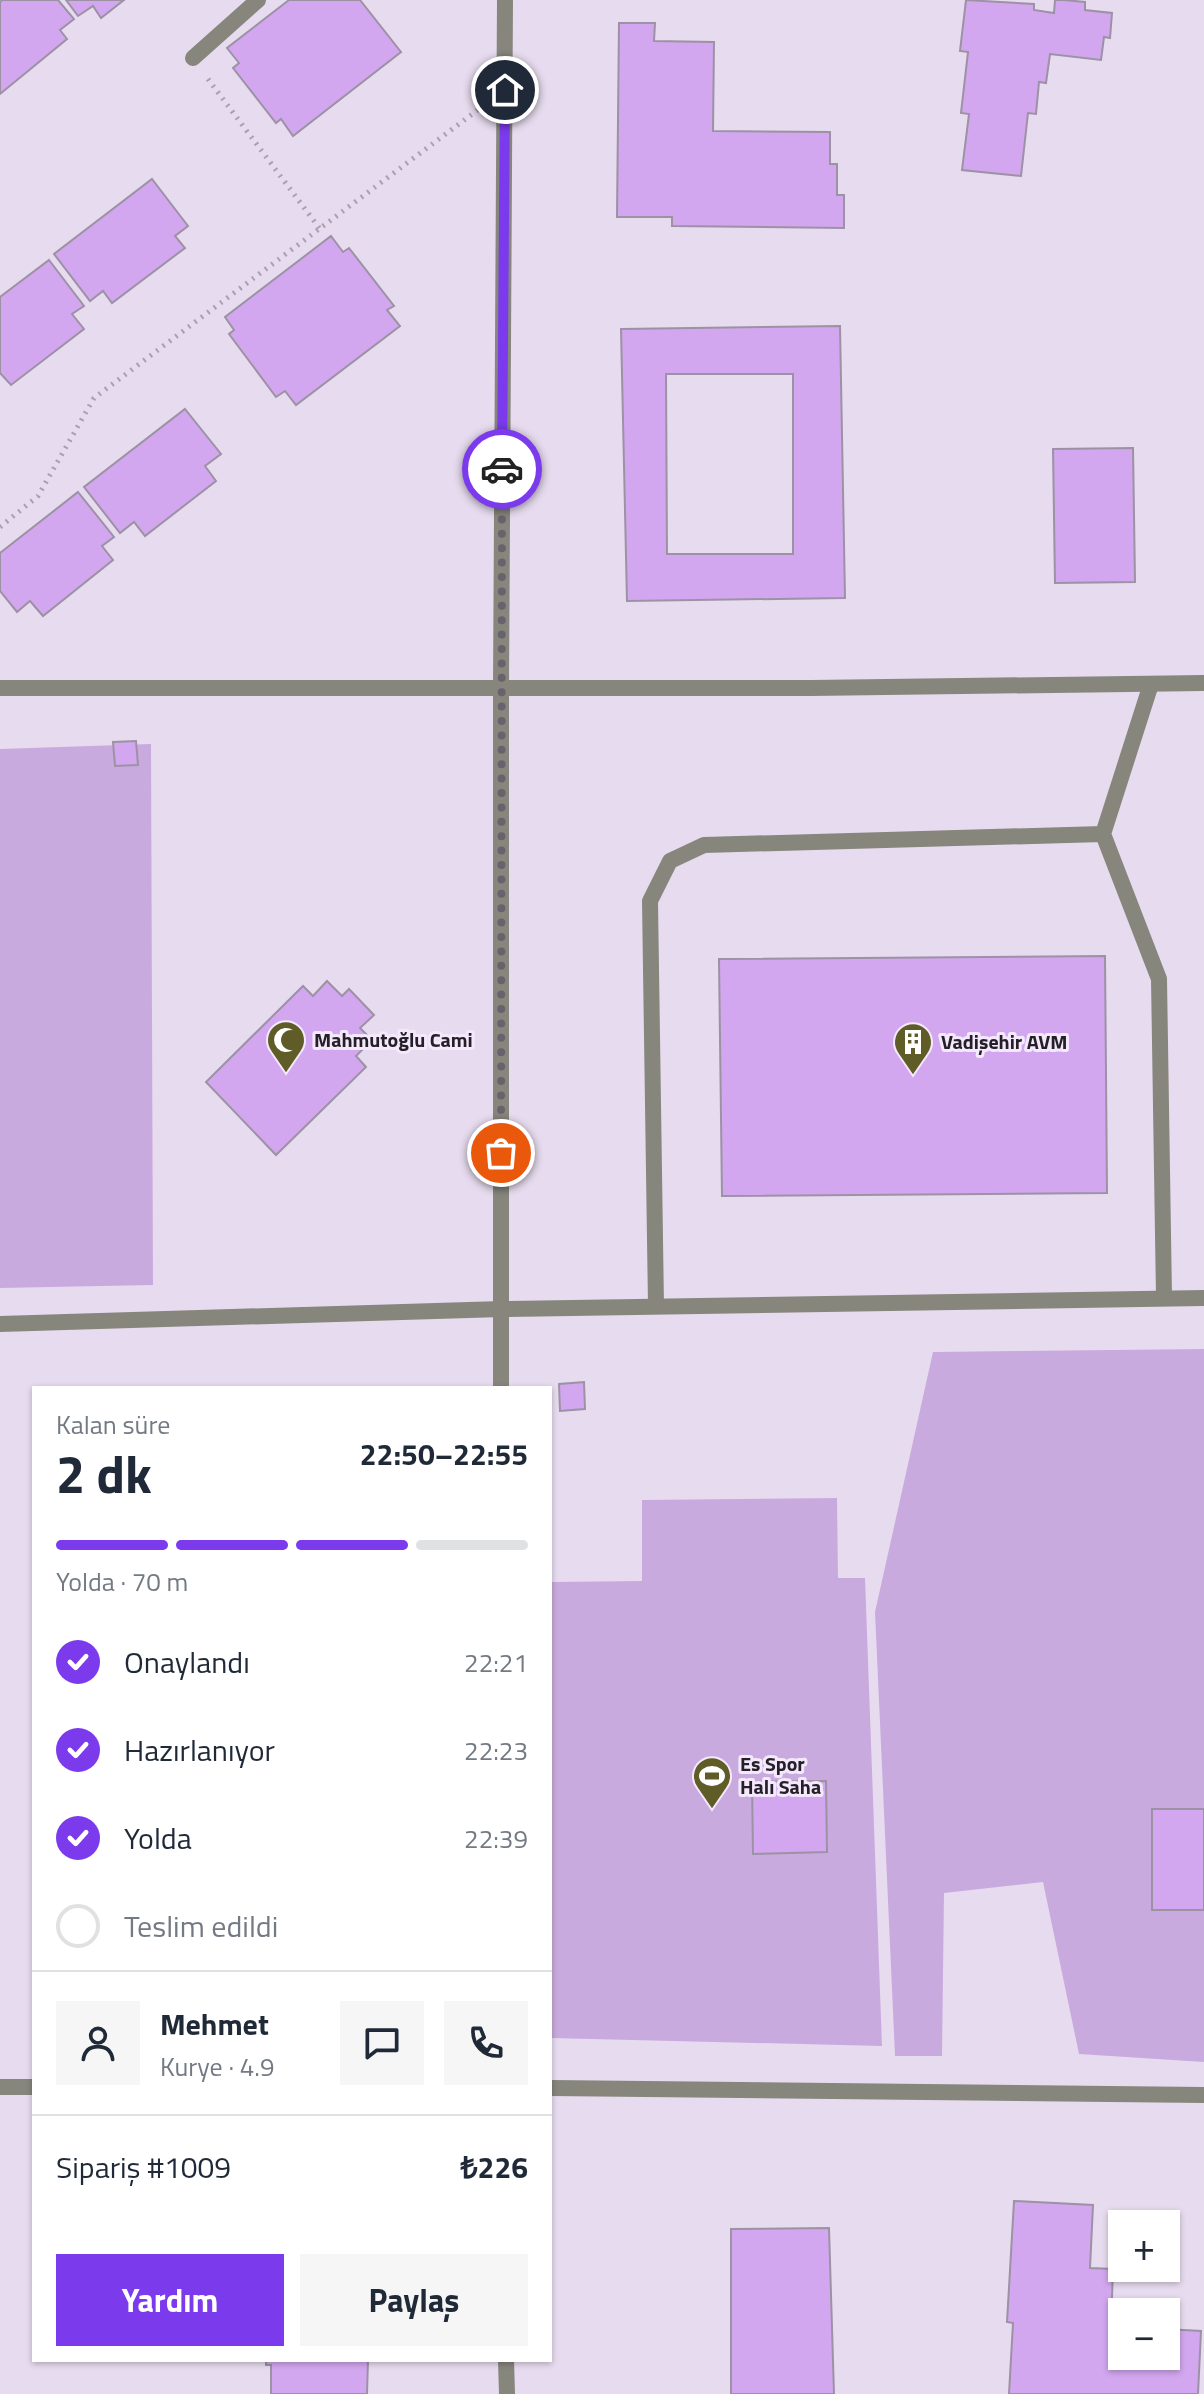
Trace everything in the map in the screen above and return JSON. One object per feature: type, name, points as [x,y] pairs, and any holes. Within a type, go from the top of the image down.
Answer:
[{"type":"street","points":[[193,58],[258,0]]},
{"type":"street","points":[[501,1386],[505,0]]},
{"type":"street","points":[[0,688],[811,688],[1204,683]]},
{"type":"street","points":[[1151,684],[1103,834],[1159,979],[1164,1297]]},
{"type":"street","points":[[656,1306],[650,901],[670,861],[704,845],[1103,834]]},
{"type":"street","points":[[0,1324],[502,1309],[1204,1298]]},
{"type":"street","points":[[0,2087],[32,2087]]},
{"type":"street","points":[[552,2088],[1204,2095]]},
{"type":"street","points":[[506,2362],[507,2394]]},
{"type":"path","points":[[193,58],[320,229]]},
{"type":"path","points":[[0,527],[38,496],[94,398],[505,90]]},
{"type":"shaded area","points":[[151,744],[153,1285],[0,1288],[0,749]]},
{"type":"shaded area","points":[[1204,1349],[1204,2062],[1079,2054],[1043,1882],[944,1893],[942,2056],[895,2056],[875,1612],[933,1352]]},
{"type":"shaded area","name":"Es Spor Halı Saha","points":[[837,1498],[838,1578],[865,1578],[882,2046],[552,2038],[552,1582],[642,1581],[642,1500]]},
{"type":"building","points":[[58,0],[74,19],[60,30],[67,39],[0,94],[0,2]]},
{"type":"building","points":[[66,0],[124,0],[101,18],[93,6],[78,16]]},
{"type":"building","points":[[289,0],[360,0],[401,52],[293,136],[281,119],[276,123],[233,68],[239,63],[227,48]]},
{"type":"building","points":[[966,0],[1034,4],[1034,10],[1054,13],[1055,0],[1064,0],[1085,2],[1085,10],[1112,13],[1110,38],[1104,37],[1101,60],[1050,54],[1046,83],[1039,82],[1036,114],[1028,113],[1021,176],[962,170],[969,114],[961,113],[968,52],[960,51]]},
{"type":"building","points":[[619,23],[655,23],[654,41],[714,42],[713,131],[830,132],[830,164],[837,164],[837,195],[844,195],[844,228],[672,226],[672,217],[617,217]]},
{"type":"building","points":[[152,179],[188,226],[175,236],[185,248],[112,303],[103,291],[90,301],[54,254]]},
{"type":"building","points":[[331,236],[343,252],[349,248],[394,306],[387,310],[400,326],[296,405],[285,391],[276,397],[229,334],[234,330],[225,317]]},
{"type":"building","points":[[49,260],[84,306],[72,314],[84,329],[11,385],[0,373],[0,297]]},
{"type":"building","points":[[840,326],[845,598],[627,601],[621,329]],"holes":[[[666,374],[793,374],[793,554],[667,554]]]},
{"type":"building","points":[[185,409],[221,454],[205,466],[216,481],[145,536],[134,522],[120,533],[84,487]]},
{"type":"building","points":[[1133,448],[1135,582],[1055,583],[1053,449]]},
{"type":"building","points":[[78,492],[114,537],[102,546],[113,560],[43,616],[30,601],[17,612],[0,591],[0,553]]},
{"type":"building","points":[[136,741],[138,765],[115,766],[113,742]]},
{"type":"building","name":"Vadişehir AVM","points":[[1105,956],[1107,1193],[722,1196],[719,959]]},
{"type":"building","name":"Mahmutoğlu Cami","points":[[327,981],[342,996],[349,989],[374,1015],[360,1028],[372,1040],[356,1056],[366,1067],[276,1155],[206,1082],[303,986],[313,996]]},
{"type":"building","points":[[584,1382],[585,1409],[560,1411],[559,1384]]},
{"type":"building","points":[[826,1781],[827,1852],[753,1854],[752,1782]]},
{"type":"building","points":[[1152,1809],[1204,1809],[1204,1910],[1152,1910]]},
{"type":"building","points":[[1014,2201],[1093,2205],[1090,2268],[1108,2269],[1108,2282],[1113,2282],[1112,2298],[1108,2298],[1108,2370],[1180,2370],[1180,2330],[1201,2331],[1198,2394],[1009,2394],[1013,2323],[1007,2322]]},
{"type":"building","points":[[829,2228],[834,2394],[731,2394],[731,2229]]},
{"type":"building","points":[[266,2362],[368,2362],[367,2394],[271,2394],[271,2365],[266,2365]]},
{"type":"way so far","points":[[501,1153],[502,469]]},
{"type":"place","name":"Mahmutoğlu Cami","points":[[286,1074]]},
{"type":"place","name":"Vadişehir AVM","points":[[913,1076]]},
{"type":"place","name":"Es Spor Halı Saha","points":[[712,1810]]},
{"type":"route","points":[[502,469],[505,90]]}]
